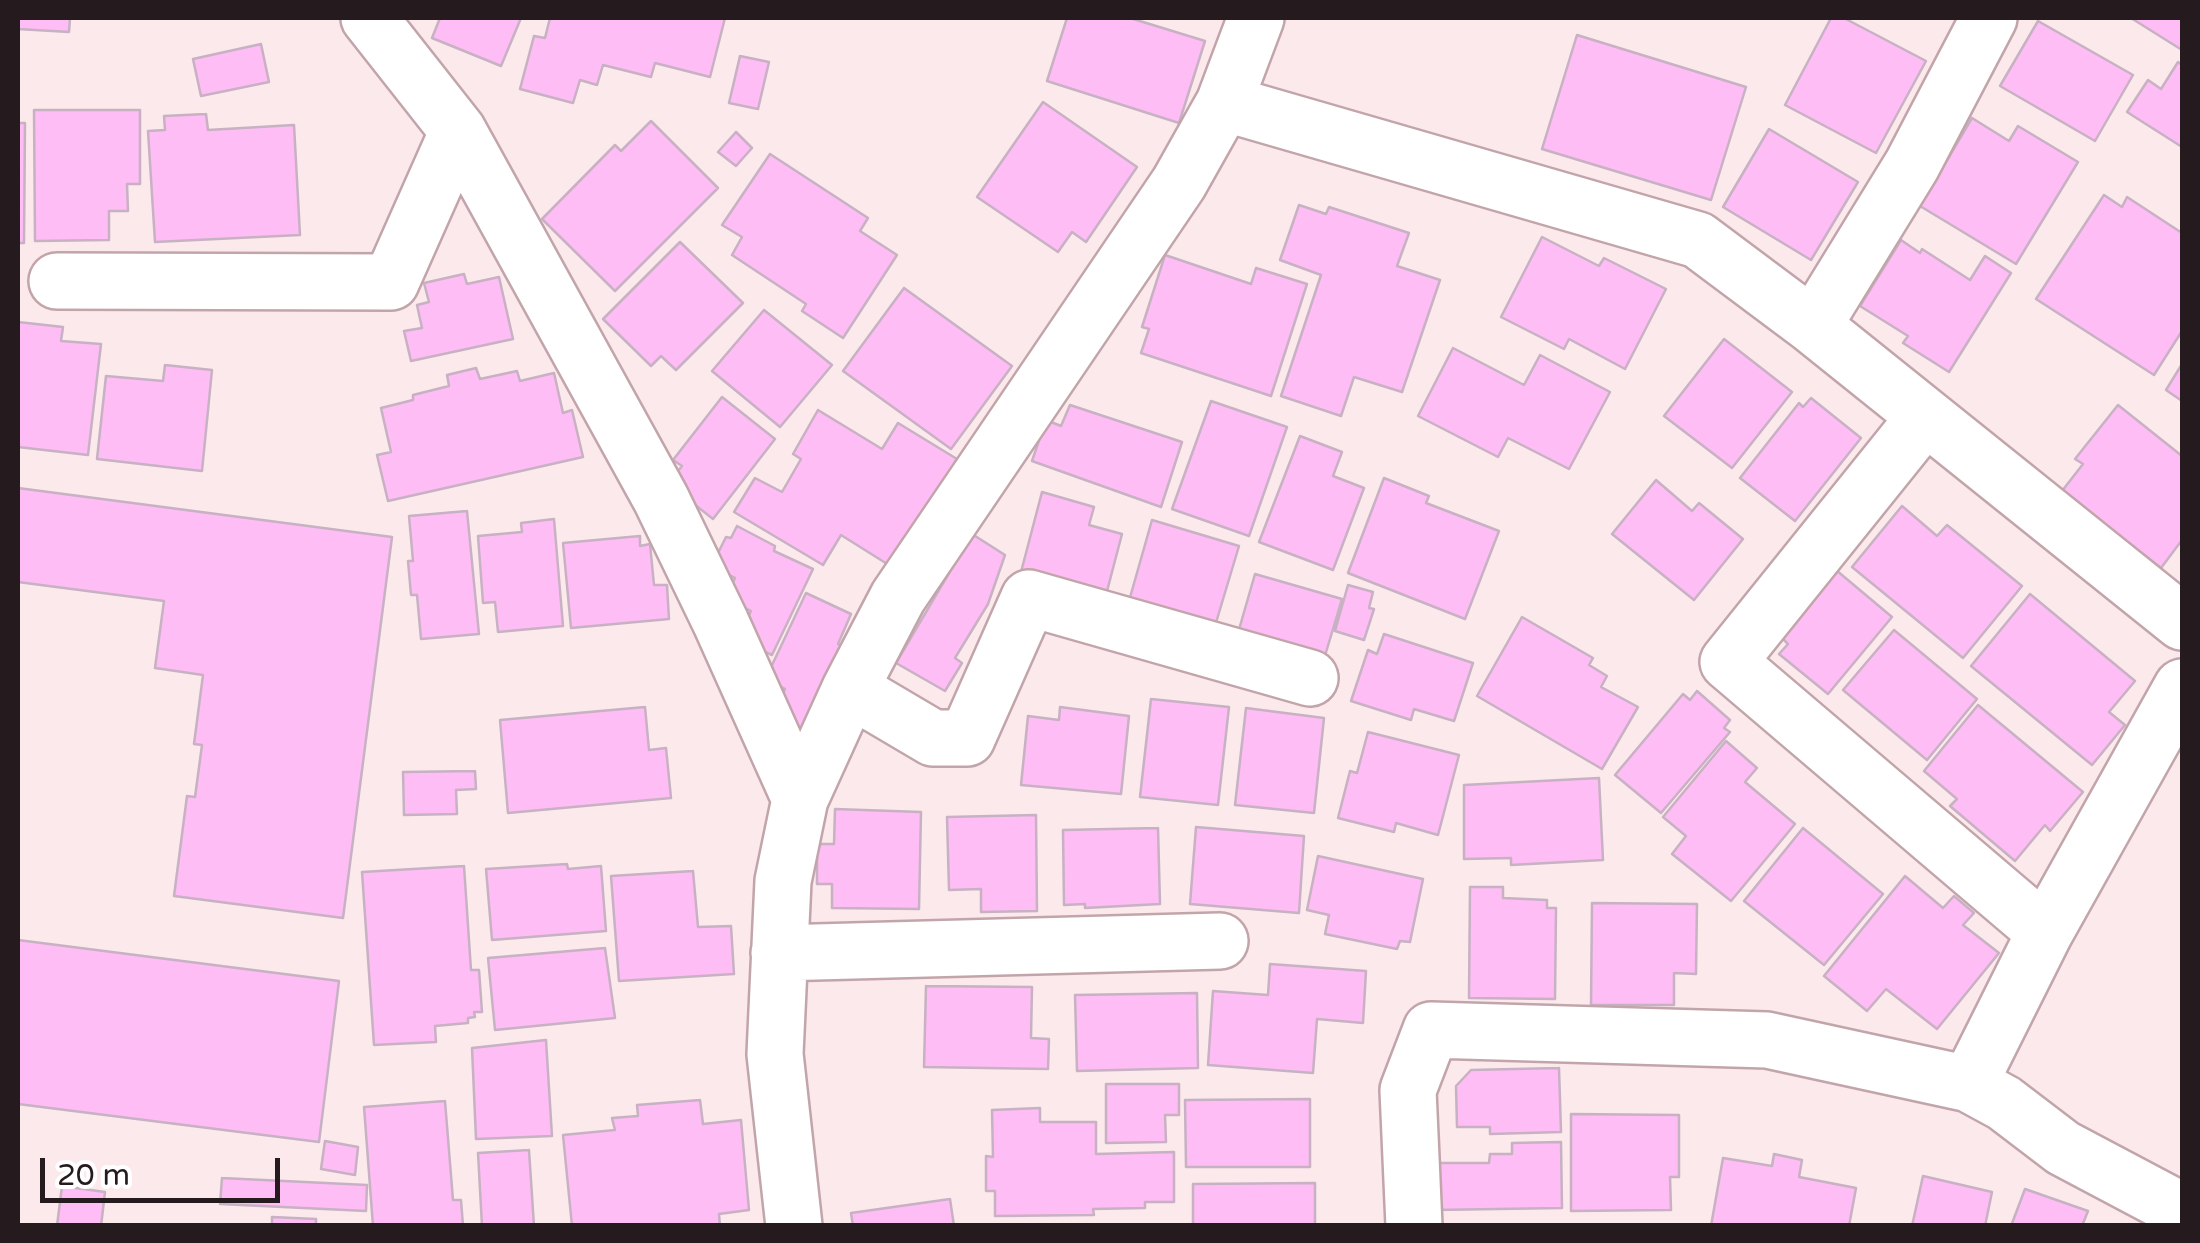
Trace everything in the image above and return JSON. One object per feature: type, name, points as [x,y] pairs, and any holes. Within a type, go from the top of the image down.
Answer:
[{"type":"street","points":[[369,18],[458,131],[661,499],[722,623],[800,799]]},
{"type":"street","points":[[794,1226],[774,1054],[784,881],[800,799],[850,689],[898,597],[1179,183],[1224,103],[1256,18]]},
{"type":"street","points":[[1813,326],[1912,164],[1989,18]]},
{"type":"street","points":[[1224,103],[1698,240],[1813,326],[2182,622]]},
{"type":"street","points":[[56,281],[391,282],[458,131]]},
{"type":"street","points":[[1925,418],[1728,662],[2045,932]]},
{"type":"street","points":[[850,689],[934,738],[968,738],[1029,598],[1310,678]]},
{"type":"street","points":[[1969,1084],[2045,932],[2182,687]]},
{"type":"street","points":[[779,953],[1220,941]]},
{"type":"street","points":[[1414,1226],[1408,1090],[1431,1030],[1767,1040],[1969,1084],[2004,1103],[2062,1148],[2182,1212]]},
{"type":"building","points":[[18,18],[70,18],[69,32],[18,29]]},
{"type":"building","points":[[440,18],[521,18],[501,66],[432,38]]},
{"type":"building","points":[[550,18],[725,18],[710,77],[655,63],[651,77],[603,65],[597,85],[580,80],[573,103],[520,89],[534,36],[545,38]]},
{"type":"building","points":[[1067,18],[1130,18],[1205,41],[1179,123],[1047,81]]},
{"type":"building","points":[[1831,18],[1844,18],[1926,61],[1876,153],[1785,105]]},
{"type":"building","points":[[2131,18],[2182,18],[2182,50]]},
{"type":"building","points":[[2038,21],[2133,75],[2095,141],[2000,86]]},
{"type":"building","points":[[1577,35],[1746,87],[1711,200],[1542,149]]},
{"type":"building","points":[[261,44],[269,82],[201,96],[193,59]]},
{"type":"building","points":[[740,56],[769,62],[758,109],[729,103]]},
{"type":"building","points":[[2178,62],[2182,65],[2182,147],[2127,112],[2148,80],[2161,89]]},
{"type":"building","points":[[1043,102],[1137,167],[1086,242],[1072,232],[1058,252],[977,197]]},
{"type":"building","points":[[34,110],[140,110],[140,184],[127,184],[128,211],[109,211],[109,240],[35,241]]},
{"type":"building","points":[[206,114],[208,130],[294,125],[300,235],[155,242],[148,131],[165,130],[164,116]]},
{"type":"building","points":[[1972,118],[2009,141],[2018,126],[2078,162],[2016,264],[1920,206]]},
{"type":"building","points":[[651,121],[718,188],[615,291],[542,219],[615,145],[621,151]]},
{"type":"building","points":[[18,123],[25,123],[24,243],[18,243]]},
{"type":"building","points":[[1769,129],[1858,182],[1811,260],[1723,207]]},
{"type":"building","points":[[736,132],[752,148],[736,166],[718,152]]},
{"type":"building","points":[[770,154],[868,218],[860,231],[897,255],[843,338],[802,311],[806,304],[732,255],[742,237],[722,225]]},
{"type":"building","points":[[2104,195],[2122,207],[2127,197],[2182,233],[2182,331],[2154,375],[2036,299]]},
{"type":"building","points":[[1299,205],[1326,214],[1329,207],[1409,233],[1397,266],[1440,280],[1402,392],[1354,377],[1341,416],[1281,396],[1321,275],[1280,260]]},
{"type":"building","points":[[1542,237],[1599,266],[1604,258],[1666,289],[1625,369],[1569,339],[1564,349],[1501,317]]},
{"type":"building","points":[[1901,240],[1970,280],[1985,256],[2011,273],[1949,372],[1903,343],[1908,336],[1860,306]]},
{"type":"building","points":[[680,242],[743,303],[676,370],[661,356],[651,366],[603,319]]},
{"type":"building","points":[[1165,255],[1251,284],[1256,268],[1307,284],[1271,396],[1141,353],[1149,329],[1142,327]]},
{"type":"building","points":[[464,274],[467,284],[499,277],[513,339],[411,361],[404,331],[422,328],[417,305],[429,302],[424,283]]},
{"type":"building","points":[[904,288],[1012,366],[951,449],[843,371]]},
{"type":"building","points":[[764,310],[832,365],[780,427],[712,371]]},
{"type":"building","points":[[18,322],[63,327],[61,341],[101,344],[88,455],[18,447]]},
{"type":"building","points":[[1724,339],[1792,392],[1732,468],[1664,416]]},
{"type":"building","points":[[1453,348],[1524,385],[1540,355],[1610,392],[1569,469],[1508,438],[1498,457],[1418,416]]},
{"type":"building","points":[[2182,364],[2182,401],[2166,390]]},
{"type":"building","points":[[165,365],[212,370],[202,471],[97,459],[106,376],[163,381]]},
{"type":"building","points":[[476,368],[480,379],[517,371],[520,381],[554,373],[563,413],[572,410],[583,457],[388,501],[377,455],[391,452],[381,408],[449,386],[447,375]]},
{"type":"building","points":[[722,397],[775,439],[713,519],[675,489],[675,475],[682,466],[673,460]]},
{"type":"building","points":[[1811,398],[1861,438],[1795,521],[1740,478],[1799,403],[1803,407]]},
{"type":"building","points":[[1211,401],[1287,427],[1249,536],[1172,509]]},
{"type":"building","points":[[1070,405],[1182,442],[1161,507],[1032,461],[1046,420],[1061,426]]},
{"type":"building","points":[[2118,405],[2182,456],[2182,540],[2161,568],[2062,491],[2083,464],[2075,459]]},
{"type":"building","points":[[818,410],[882,449],[898,423],[957,459],[892,567],[841,535],[823,565],[734,512],[755,478],[782,492],[801,459],[793,454]]},
{"type":"building","points":[[1300,436],[1342,452],[1333,476],[1364,488],[1333,570],[1259,542]]},
{"type":"building","points":[[1384,478],[1429,496],[1426,503],[1499,531],[1465,619],[1348,573]]},
{"type":"building","points":[[1656,480],[1692,511],[1699,503],[1743,539],[1694,600],[1612,534]]},
{"type":"building","points":[[18,488],[392,537],[343,918],[174,896],[187,796],[195,797],[202,745],[194,744],[203,675],[155,668],[164,601],[18,582]]},
{"type":"building","points":[[1042,492],[1094,507],[1089,525],[1122,534],[1106,595],[1021,572]]},
{"type":"building","points":[[1902,506],[1937,536],[1947,525],[2022,586],[1963,658],[1852,567]]},
{"type":"building","points":[[467,511],[479,634],[421,639],[417,595],[411,595],[409,516]]},
{"type":"building","points":[[554,519],[563,626],[498,632],[495,602],[483,603],[478,536],[522,532],[521,523]]},
{"type":"building","points":[[1152,520],[1239,546],[1215,626],[1129,601]]},
{"type":"building","points":[[737,526],[775,546],[774,551],[813,569],[772,655],[750,645],[742,629],[751,611],[726,598],[735,578],[711,567],[726,537],[731,538]]},
{"type":"building","points":[[972,534],[1005,555],[988,604],[955,658],[962,663],[945,691],[896,663]]},
{"type":"building","points":[[640,536],[640,546],[650,544],[654,585],[667,585],[669,619],[571,628],[563,543]]},
{"type":"building","points":[[1836,570],[1892,617],[1828,694],[1779,654],[1788,644],[1781,637]]},
{"type":"building","points":[[1255,574],[1342,599],[1324,659],[1238,633]]},
{"type":"building","points":[[1348,585],[1373,592],[1369,608],[1374,609],[1364,640],[1335,631]]},
{"type":"building","points":[[806,593],[851,614],[838,644],[843,647],[801,733],[782,725],[776,709],[785,689],[765,680]]},
{"type":"building","points":[[2030,594],[2135,681],[2109,712],[2125,725],[2092,765],[1971,666]]},
{"type":"building","points":[[1522,617],[1593,658],[1589,665],[1607,676],[1601,687],[1638,707],[1602,769],[1477,696]]},
{"type":"building","points":[[1894,630],[1977,699],[1927,760],[1843,690]]},
{"type":"building","points":[[1384,634],[1473,663],[1454,721],[1414,709],[1411,720],[1351,701],[1368,650],[1377,654]]},
{"type":"building","points":[[1697,691],[1730,720],[1724,728],[1730,732],[1661,813],[1615,775],[1683,694],[1690,700]]},
{"type":"building","points":[[1151,699],[1229,707],[1218,805],[1140,797]]},
{"type":"building","points":[[1978,705],[2083,792],[2050,831],[2045,825],[2015,861],[1950,806],[1957,799],[1924,771]]},
{"type":"building","points":[[645,707],[649,750],[666,748],[671,798],[508,813],[500,720]]},
{"type":"building","points":[[1060,707],[1129,716],[1121,794],[1021,785],[1028,716],[1059,720]]},
{"type":"building","points":[[1246,708],[1324,718],[1314,813],[1235,805]]},
{"type":"building","points":[[1368,732],[1459,755],[1438,835],[1396,823],[1394,832],[1338,818],[1350,771],[1357,773]]},
{"type":"building","points":[[1726,741],[1757,768],[1745,782],[1795,824],[1731,901],[1672,854],[1686,836],[1663,817]]},
{"type":"building","points":[[475,771],[476,789],[456,790],[457,814],[404,815],[403,772]]},
{"type":"building","points":[[1599,778],[1603,860],[1511,865],[1511,858],[1464,859],[1464,785]]},
{"type":"building","points":[[835,809],[921,812],[919,909],[832,908],[832,884],[817,884],[817,844],[834,844]]},
{"type":"building","points":[[1036,815],[1037,911],[981,912],[981,889],[949,890],[947,817]]},
{"type":"building","points":[[1196,827],[1304,836],[1299,913],[1190,904]]},
{"type":"building","points":[[1158,828],[1160,904],[1085,908],[1085,904],[1064,905],[1063,830]]},
{"type":"building","points":[[1803,828],[1883,894],[1824,965],[1744,901]]},
{"type":"building","points":[[1318,856],[1423,879],[1410,942],[1400,941],[1397,949],[1325,934],[1329,915],[1307,910]]},
{"type":"building","points":[[567,864],[568,869],[601,866],[606,931],[492,940],[486,869]]},
{"type":"building","points":[[464,866],[471,970],[479,970],[482,1012],[474,1012],[475,1017],[468,1018],[468,1023],[435,1026],[436,1042],[374,1045],[362,872]]},
{"type":"building","points":[[693,871],[698,927],[731,926],[734,974],[619,981],[611,876]]},
{"type":"building","points":[[1905,876],[1943,908],[1954,896],[1974,913],[1963,925],[1999,953],[1937,1029],[1886,989],[1867,1011],[1824,976]]},
{"type":"building","points":[[1470,887],[1503,887],[1503,898],[1547,900],[1547,908],[1556,908],[1555,999],[1469,998]]},
{"type":"building","points":[[1592,903],[1697,904],[1696,974],[1674,973],[1674,1005],[1591,1005]]},
{"type":"building","points":[[18,940],[339,981],[319,1142],[18,1104]]},
{"type":"building","points":[[605,948],[615,1018],[495,1030],[488,958]]},
{"type":"building","points":[[1270,964],[1366,971],[1363,1023],[1317,1019],[1313,1073],[1208,1065],[1213,991],[1268,995]]},
{"type":"building","points":[[926,986],[1032,987],[1031,1038],[1049,1039],[1048,1069],[924,1067]]},
{"type":"building","points":[[1197,993],[1198,1068],[1077,1071],[1075,995]]},
{"type":"building","points":[[546,1040],[552,1136],[476,1139],[472,1048]]},
{"type":"building","points":[[1559,1068],[1561,1132],[1490,1134],[1490,1127],[1457,1127],[1456,1086],[1471,1070]]},
{"type":"building","points":[[1106,1084],[1179,1084],[1179,1115],[1165,1115],[1166,1142],[1106,1143]]},
{"type":"building","points":[[1310,1099],[1310,1167],[1186,1167],[1185,1100]]},
{"type":"building","points":[[700,1100],[703,1124],[741,1120],[749,1210],[719,1214],[720,1226],[572,1226],[563,1135],[615,1130],[612,1118],[638,1116],[637,1105]]},
{"type":"building","points":[[445,1101],[453,1200],[461,1200],[463,1226],[373,1226],[364,1107]]},
{"type":"building","points":[[1040,1108],[1040,1122],[1096,1122],[1096,1154],[1174,1152],[1174,1202],[1145,1202],[1145,1208],[1093,1209],[1094,1215],[995,1216],[995,1191],[986,1191],[986,1156],[993,1157],[992,1110]]},
{"type":"building","points":[[1571,1114],[1679,1115],[1679,1177],[1670,1177],[1671,1210],[1571,1211]]},
{"type":"building","points":[[325,1141],[358,1147],[355,1175],[321,1169]]},
{"type":"building","points":[[1561,1142],[1562,1208],[1434,1210],[1433,1163],[1489,1163],[1490,1154],[1512,1154],[1512,1143]]},
{"type":"building","points":[[529,1150],[534,1226],[482,1226],[478,1153]]},
{"type":"building","points":[[1774,1154],[1802,1160],[1799,1177],[1856,1188],[1849,1226],[1711,1226],[1723,1158],[1772,1166]]},
{"type":"building","points":[[1923,1176],[1992,1192],[1985,1226],[1912,1226]]},
{"type":"building","points":[[222,1178],[367,1185],[366,1211],[220,1204]]},
{"type":"building","points":[[1315,1183],[1315,1226],[1193,1226],[1193,1184]]},
{"type":"building","points":[[62,1186],[105,1192],[101,1226],[57,1226]]},
{"type":"building","points":[[2025,1189],[2088,1211],[2082,1226],[2011,1226]]},
{"type":"building","points":[[950,1199],[954,1226],[853,1226],[851,1213]]},
{"type":"building","points":[[272,1217],[316,1219],[316,1226],[272,1226]]}]
